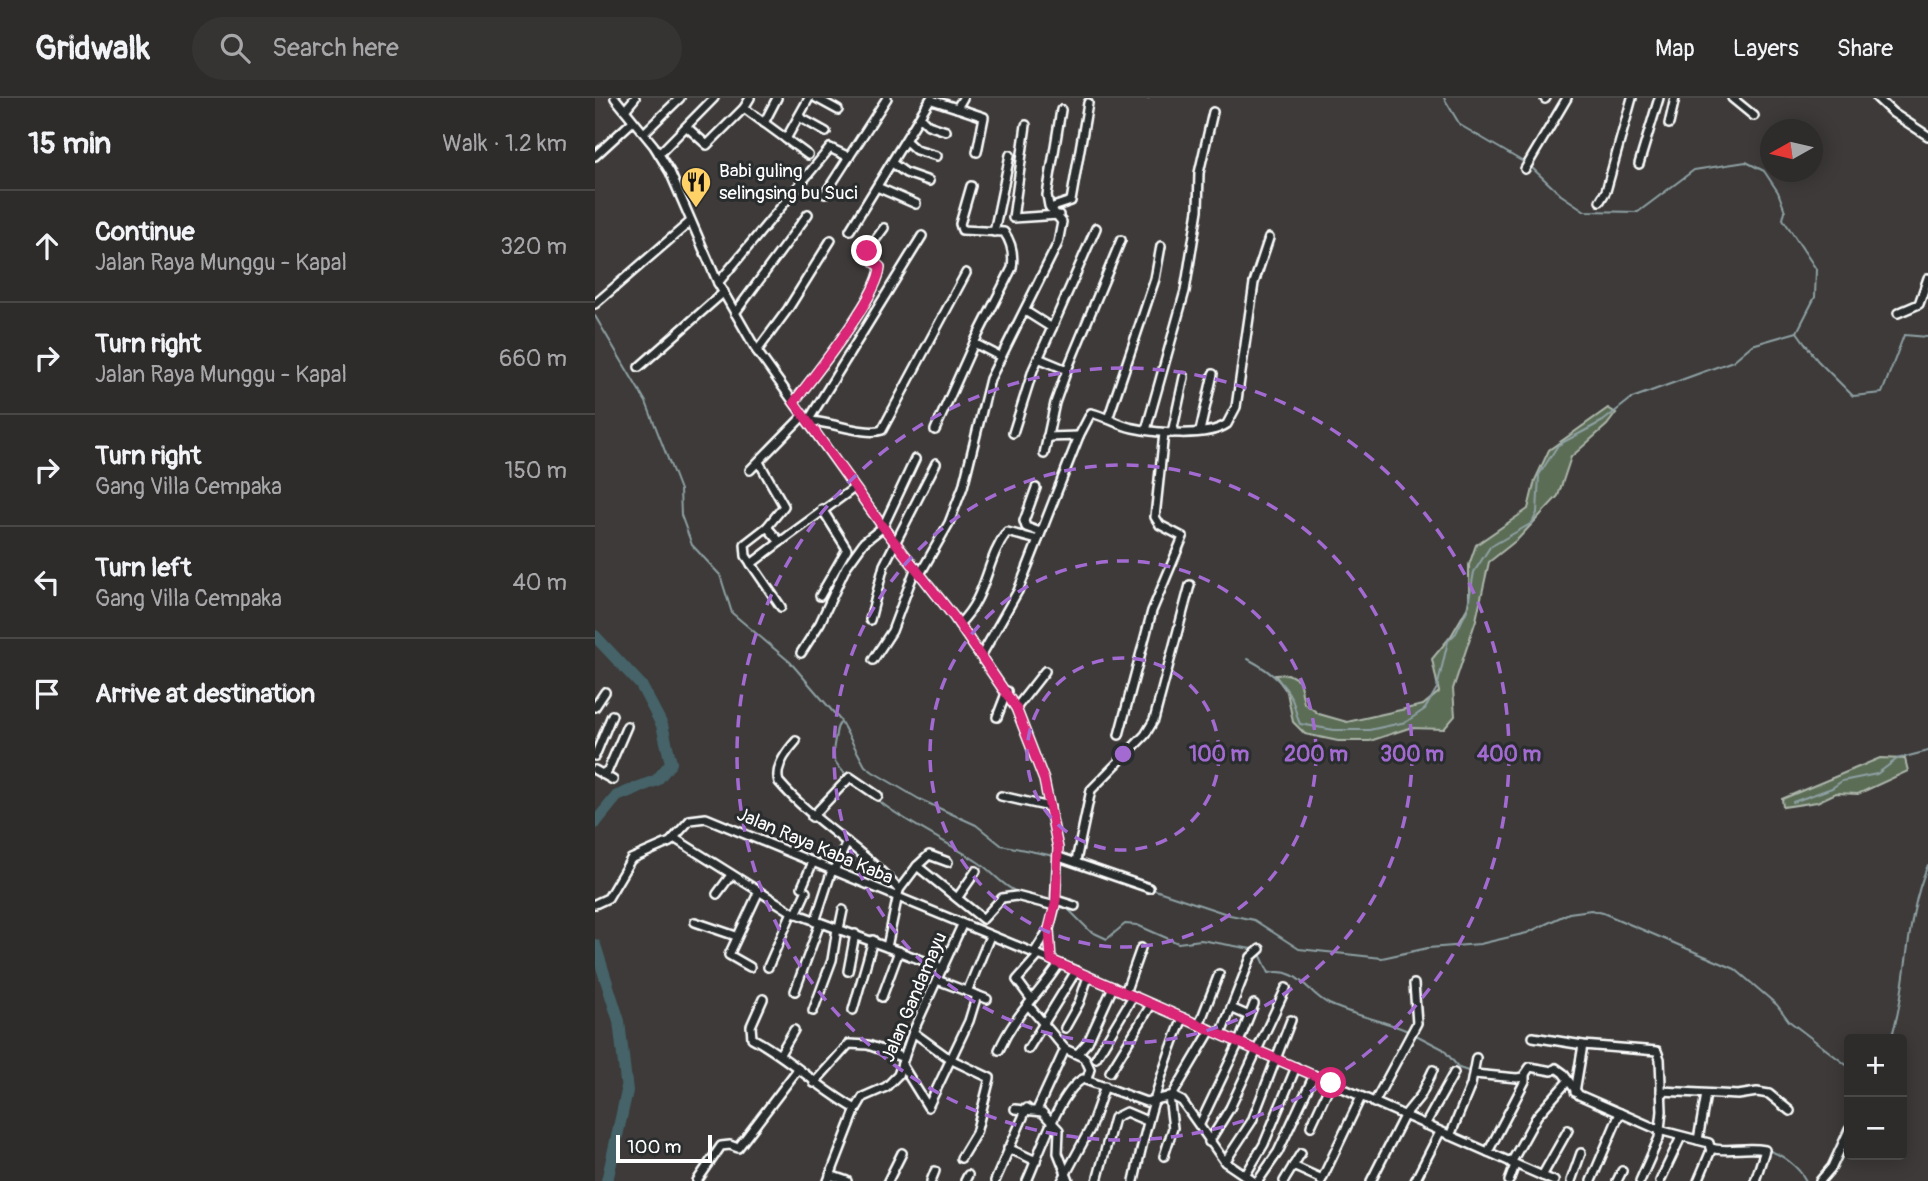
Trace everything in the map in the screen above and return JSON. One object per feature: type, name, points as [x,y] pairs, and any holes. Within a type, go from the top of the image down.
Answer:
[{"type":"street","points":[[615,98],[659,154],[718,283],[757,351],[854,488],[959,624],[1016,708],[1044,780],[1061,855],[1056,903],[1049,929],[1037,954],[1017,980],[1029,1002],[1065,1049],[1079,1051],[1089,1064],[1087,1079]]},
{"type":"street","points":[[625,110],[635,98]]},
{"type":"street","points":[[644,133],[680,98]]},
{"type":"street","points":[[659,154],[688,128],[714,98]]},
{"type":"street","points":[[688,128],[707,145],[744,108],[750,98]]},
{"type":"street","points":[[764,123],[777,98]]},
{"type":"street","points":[[786,139],[810,98]]},
{"type":"street","points":[[816,98],[838,110]]},
{"type":"street","points":[[825,194],[887,98]]},
{"type":"street","points":[[957,108],[963,98]]},
{"type":"street","points":[[1525,169],[1567,98]]},
{"type":"street","points":[[1600,201],[1606,191],[1632,98]]},
{"type":"street","points":[[1639,164],[1659,98]]},
{"type":"street","points":[[1669,124],[1675,98]]},
{"type":"street","points":[[1732,98],[1754,116]]},
{"type":"street","points":[[1877,98],[1893,113],[1928,136]]},
{"type":"street","points":[[850,230],[932,99],[984,117],[977,152]]},
{"type":"street","points":[[1050,208],[1071,201],[1088,103]]},
{"type":"street","points":[[744,108],[808,155]]},
{"type":"street","points":[[873,660],[892,631],[918,570],[949,523],[963,487],[984,400],[1000,357],[1058,243],[1062,226],[1059,215],[1050,208],[1047,195],[1061,110]]},
{"type":"street","points":[[1146,430],[1185,291],[1195,229],[1199,173],[1213,112]]},
{"type":"street","points":[[799,117],[825,132]]},
{"type":"street","points":[[921,118],[928,125],[946,131]]},
{"type":"street","points":[[595,156],[633,121]]},
{"type":"street","points":[[1026,125],[1013,216],[1017,220],[1059,215]]},
{"type":"street","points":[[906,141],[916,150],[937,156]]},
{"type":"street","points":[[718,283],[832,147],[849,157]]},
{"type":"street","points":[[994,232],[1010,155]]},
{"type":"street","points":[[892,163],[906,173],[929,181]]},
{"type":"street","points":[[877,187],[916,205]]},
{"type":"street","points":[[935,430],[974,343],[1012,268],[1011,244],[1003,232],[971,232],[960,227],[971,187]]},
{"type":"street","points":[[735,313],[808,214]]},
{"type":"street","points":[[595,304],[690,222]]},
{"type":"street","points":[[794,402],[849,328],[876,281],[880,267],[867,256],[867,251],[884,228]]},
{"type":"street","points":[[1013,433],[1038,358],[1096,228]]},
{"type":"street","points":[[750,470],[805,419],[922,236]]},
{"type":"street","points":[[981,656],[1018,591],[1089,414],[1146,430],[1168,433],[1221,428],[1232,417],[1258,267],[1269,238]]},
{"type":"street","points":[[757,351],[788,309],[831,240]]},
{"type":"street","points":[[1044,454],[1067,370],[1121,240]]},
{"type":"street","points":[[1108,419],[1155,279],[1161,246]]},
{"type":"street","points":[[805,419],[877,432],[886,427],[966,273]]},
{"type":"street","points":[[1898,313],[1919,304],[1928,278]]},
{"type":"street","points":[[639,367],[724,292]]},
{"type":"street","points":[[1025,311],[1052,328]]},
{"type":"street","points":[[974,343],[1000,357]]},
{"type":"street","points":[[1038,358],[1067,370]]},
{"type":"street","points":[[1200,431],[1213,374]]},
{"type":"street","points":[[1119,735],[1152,611],[1183,537],[1160,525],[1155,517],[1168,433],[1184,377]]},
{"type":"street","points":[[1047,436],[1079,436]]},
{"type":"street","points":[[801,653],[820,623],[846,567],[864,542],[883,527],[915,459]]},
{"type":"street","points":[[759,462],[784,506],[767,527],[744,547],[751,564],[781,607]]},
{"type":"street","points":[[870,620],[884,565],[897,546],[936,463]]},
{"type":"street","points":[[751,564],[822,509],[854,488]]},
{"type":"street","points":[[1036,488],[1024,521],[1026,527],[1039,536]]},
{"type":"street","points":[[820,596],[847,549],[822,509]]},
{"type":"street","points":[[767,527],[780,541]]},
{"type":"street","points":[[959,624],[978,602],[996,552],[1007,532],[1039,536]]},
{"type":"street","points":[[1076,861],[1091,790],[1145,734],[1154,720],[1190,585]]},
{"type":"street","points":[[1016,708],[1045,671]]},
{"type":"street","points":[[997,717],[1007,691]]},
{"type":"street","points":[[595,707],[605,692]]},
{"type":"street","points":[[595,755],[612,715]]},
{"type":"street","points":[[599,772],[608,769],[627,726]]},
{"type":"street","points":[[796,741],[786,752],[776,778],[812,817],[879,866],[898,893]]},
{"type":"street","points":[[599,772],[613,780]]},
{"type":"street","points":[[812,817],[849,779],[878,796]]},
{"type":"street","points":[[1001,796],[1050,807]]},
{"type":"street","name":"Jalan Raya Kaba Kaba","points":[[597,903],[608,898],[631,859],[674,838],[687,822],[706,818],[833,871],[898,893],[971,929],[1051,960],[1554,1181]]},
{"type":"street","points":[[674,838],[794,913],[943,968]]},
{"type":"street","points":[[795,991],[801,982],[833,871],[847,842]]},
{"type":"street","points":[[887,947],[898,893],[917,866],[929,855],[948,862]]},
{"type":"street","points":[[1061,855],[1149,888]]},
{"type":"street","points":[[768,967],[794,913],[813,862]]},
{"type":"street","points":[[917,866],[978,917],[985,918],[997,900],[1009,897],[1075,906]]},
{"type":"street","points":[[958,898],[976,871]]},
{"type":"street","points":[[717,894],[731,875]]},
{"type":"street","points":[[750,967],[729,957],[736,936],[759,891]]},
{"type":"street","points":[[813,1011],[832,960],[842,910]]},
{"type":"street","points":[[971,929],[978,917]]},
{"type":"street","points":[[695,922],[736,936]]},
{"type":"street","name":"Jalan Gandamayu","points":[[829,1178],[863,1097],[891,1083],[903,1061],[913,1032],[962,925]]},
{"type":"street","points":[[1049,929],[1051,960]]},
{"type":"street","points":[[848,971],[855,934]]},
{"type":"street","points":[[967,992],[990,936]]},
{"type":"street","points":[[853,1010],[873,940]]},
{"type":"street","points":[[1096,1058],[1129,994],[1141,948]]},
{"type":"street","points":[[1221,1034],[1251,957],[1260,949]]},
{"type":"street","points":[[882,997],[899,951]]},
{"type":"street","points":[[999,1050],[1010,1025],[1047,983],[1059,964]]},
{"type":"street","points":[[1028,1049],[1076,971]]},
{"type":"street","points":[[1199,1025],[1219,974]]},
{"type":"street","points":[[1065,1028],[1080,1003],[1088,977]]},
{"type":"street","points":[[937,981],[987,999]]},
{"type":"street","points":[[1374,1103],[1417,1023],[1414,984]]},
{"type":"street","points":[[1079,1051],[1113,987]]},
{"type":"street","points":[[1209,1142],[1230,1108],[1286,988]]},
{"type":"street","points":[[814,1083],[849,1044],[868,1045],[903,1061],[928,1107],[969,1021],[977,995]]},
{"type":"street","points":[[764,999],[751,1026],[750,1035],[780,1054],[814,1083],[856,1109]]},
{"type":"street","points":[[1110,1072],[1151,1004]]},
{"type":"street","points":[[1200,1124],[1254,1004]]},
{"type":"street","points":[[1231,1008],[1249,1016]]},
{"type":"street","points":[[1134,1181],[1147,1121],[1168,1054],[1183,1018]]},
{"type":"street","points":[[1225,1162],[1248,1129],[1291,1020]]},
{"type":"street","points":[[780,1054],[795,1030]]},
{"type":"street","points":[[1164,1156],[1173,1128],[1171,1096],[1211,1030]]},
{"type":"street","points":[[913,1032],[950,1059],[990,1078],[975,1133],[961,1158]]},
{"type":"street","points":[[1534,1037],[1583,1045],[1657,1051],[1660,1059],[1661,1091],[1659,1130],[1640,1181]]},
{"type":"street","points":[[1575,1093],[1583,1045]]},
{"type":"street","points":[[1037,1110],[1065,1049]]},
{"type":"street","points":[[1450,1136],[1474,1074],[1476,1058]]},
{"type":"street","points":[[1245,1176],[1264,1144],[1296,1067]]},
{"type":"street","points":[[1488,1152],[1530,1067],[1552,1071],[1556,1068],[1575,1093],[1659,1130],[1709,1143],[1712,1149]]},
{"type":"street","points":[[697,1181],[721,1146],[730,1144],[738,1148],[798,1069]]},
{"type":"street","points":[[1371,1181],[1404,1116],[1421,1095],[1433,1070]]},
{"type":"street","points":[[1425,1125],[1454,1073]]},
{"type":"street","points":[[1474,1074],[1501,1079],[1525,1075]]},
{"type":"street","points":[[1027,1181],[1053,1123],[1076,1082],[1087,1079],[1146,1102],[1171,1096],[1182,1101],[1225,1162],[1255,1181],[1278,1152],[1314,1075]]},
{"type":"street","points":[[1509,1181],[1513,1164],[1537,1116],[1568,1081]]},
{"type":"street","points":[[1311,1126],[1331,1083]]},
{"type":"street","points":[[1066,1179],[1090,1129],[1105,1086]]},
{"type":"street","points":[[1661,1091],[1769,1094],[1790,1111]]},
{"type":"street","points":[[1698,1140],[1706,1094]]},
{"type":"street","points":[[1293,1166],[1322,1180],[1361,1097]]},
{"type":"street","points":[[995,1181],[1027,1108]]},
{"type":"street","points":[[1015,1109],[1037,1110],[1061,1133],[1058,1153],[1066,1179]]},
{"type":"street","points":[[1097,1181],[1114,1118],[1126,1112],[1147,1121]]},
{"type":"street","points":[[1591,1181],[1620,1113]]},
{"type":"street","points":[[1542,1176],[1568,1130]]},
{"type":"street","points":[[1415,1181],[1440,1132]]},
{"type":"street","points":[[1660,1181],[1681,1137]]},
{"type":"street","points":[[1820,1181],[1832,1167],[1844,1141]]},
{"type":"street","points":[[1008,1148],[1036,1161]]},
{"type":"street","points":[[1698,1181],[1712,1149]]},
{"type":"street","points":[[1712,1149],[1765,1150],[1755,1181]]},
{"type":"street","points":[[888,1181],[902,1153]]},
{"type":"street","points":[[1285,1181],[1301,1153]]},
{"type":"street","points":[[1571,1181],[1581,1153]]},
{"type":"street","points":[[931,1181],[935,1171]]},
{"type":"street","points":[[1617,1181],[1622,1171]]},
{"type":"street","points":[[829,1178],[847,1181]]},
{"type":"green space","points":[[1608,408],[1616,413],[1607,425],[1571,457],[1558,496],[1518,539],[1489,562],[1476,620],[1453,689],[1455,716],[1444,729],[1409,728],[1370,741],[1338,741],[1305,734],[1293,722],[1287,692],[1275,675],[1288,674],[1299,680],[1304,703],[1319,714],[1347,722],[1423,705],[1439,692],[1432,659],[1451,636],[1469,605],[1469,565],[1476,545],[1528,509],[1535,480],[1549,450]]},
{"type":"green space","points":[[1880,758],[1905,759],[1908,771],[1858,794],[1836,793],[1817,802],[1783,807],[1782,799]]},
{"type":"waterway","points":[[1444,98],[1460,125],[1525,163]]},
{"type":"waterway","points":[[1530,166],[1561,195],[1585,211],[1638,212],[1694,170],[1746,162],[1764,171],[1778,192],[1785,211],[1783,219],[1816,269],[1815,297],[1797,332],[1817,360],[1853,396],[1882,393],[1904,335],[1928,337]]},
{"type":"waterway","points":[[595,316],[646,402],[680,490],[681,515],[692,545],[720,575],[732,613],[790,662],[840,720],[865,766],[919,799],[976,825],[1001,845],[1054,856]]},
{"type":"waterway","points":[[1248,659],[1280,682],[1290,695],[1300,724],[1334,730],[1369,730],[1406,722],[1425,709],[1437,688],[1448,641],[1456,633],[1467,610],[1474,572],[1490,547],[1532,523],[1537,513],[1539,475],[1558,445],[1603,421],[1632,398],[1733,361],[1752,345],[1797,332]]},
{"type":"waterway","points":[[595,636],[641,685],[662,725],[671,763],[657,780],[617,796],[595,823]]},
{"type":"waterway","points":[[840,723],[836,731],[833,756],[847,776]]},
{"type":"waterway","points":[[1793,802],[1832,788],[1842,781],[1877,774],[1897,759],[1928,751]]},
{"type":"waterway","points":[[871,795],[910,822],[978,862],[1017,892]]},
{"type":"waterway","points":[[1892,1034],[1901,996],[1910,929],[1928,865]]},
{"type":"waterway","points":[[1152,889],[1230,915],[1254,920],[1299,949],[1382,958],[1428,948],[1480,944],[1527,933],[1569,913],[1591,910],[1603,913],[1735,969],[1777,1005],[1789,1021],[1844,1063]]},
{"type":"waterway","points":[[1058,906],[1065,906],[1090,931],[1107,939],[1125,924],[1137,925],[1178,943],[1201,940],[1257,950]]},
{"type":"waterway","points":[[595,945],[619,1021],[627,1091],[607,1181]]},
{"type":"waterway","points":[[1260,954],[1269,973],[1288,973],[1329,1004],[1408,1031]]},
{"type":"waterway","points":[[1414,1034],[1443,1049],[1459,1068],[1471,1072]]},
{"type":"waterway","points":[[1567,1087],[1576,1098],[1587,1102]]},
{"type":"waterway","points":[[1647,1128],[1657,1133]]},
{"type":"waterway","points":[[1767,1150],[1790,1162],[1806,1181]]},
{"type":"place","name":"Babi guling selingsing bu Suci","points":[[696,209]]},
{"type":"route","points":[[867,251],[867,256],[880,267],[876,281],[849,328],[794,402],[897,546],[954,617],[1007,691],[1016,708],[1044,780],[1058,848],[1056,900],[1049,929],[1051,960],[1331,1083]]}]
